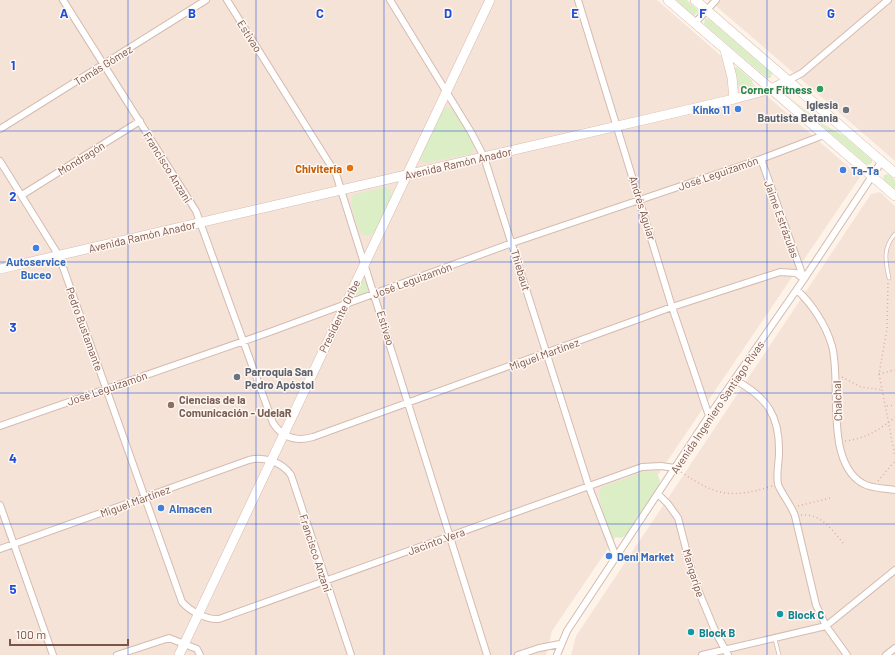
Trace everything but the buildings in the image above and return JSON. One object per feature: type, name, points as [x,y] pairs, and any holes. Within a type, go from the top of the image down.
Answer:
[{"type":"street","name":"Francisco Anzani","points":[[63,0],[196,211],[273,423],[283,434]]},
{"type":"street","name":"Tomás Gómez","points":[[0,129],[206,0]]},
{"type":"street","name":"Estivao","points":[[227,0],[336,174],[488,655]]},
{"type":"street","name":"Thiebaut","points":[[390,0],[471,132],[484,157],[589,486],[616,557]]},
{"type":"street","name":"Presidente Oribe","points":[[178,655],[490,0]]},
{"type":"street","name":"Andrés Aguiar","points":[[578,0],[618,126],[672,308],[709,416]]},
{"type":"street","points":[[668,0],[895,196]]},
{"type":"street","points":[[695,0],[895,173]]},
{"type":"street","points":[[695,23],[716,0]]},
{"type":"street","name":"Avenida Ramón Anador","points":[[0,269],[200,222],[342,191],[771,89],[802,73],[888,0]]},
{"type":"street","points":[[724,49],[729,63],[734,99]]},
{"type":"street","name":"Mondragón","points":[[22,196],[140,121]]},
{"type":"street","name":"José Leguizamón","points":[[0,426],[375,294],[512,243],[761,159],[824,135]]},
{"type":"street","name":"Jaime Estrázulas","points":[[761,159],[804,279]]},
{"type":"street","name":"Pedro Bustamante","points":[[0,161],[58,256],[182,602],[198,613]]},
{"type":"street","name":"Avenida Ingeniero Santiago Rivas","points":[[557,655],[560,644],[567,630],[709,416],[797,290],[882,161]]},
{"type":"street","name":"Miguel Martínez","points":[[283,434],[298,440],[305,439],[672,308],[780,272],[796,273],[804,279]]},
{"type":"street","name":"Chalchal","points":[[797,290],[807,300],[828,334],[832,346],[836,376],[836,410],[842,459],[862,483],[874,487],[895,490]]},
{"type":"street","points":[[735,380],[760,395],[774,418],[779,440],[778,484],[792,507],[795,516],[814,599],[826,626],[847,655]]},
{"type":"street","name":"Miguel Martínez","points":[[0,549],[255,458],[271,461]]},
{"type":"street","name":"Francisco Anzani","points":[[271,461],[285,468],[291,475],[351,655]]},
{"type":"street","name":"Jacinto Vera","points":[[198,613],[211,618],[218,618],[648,466],[675,468]]},
{"type":"street","name":"Mangaripe","points":[[658,494],[668,504],[678,518],[694,580],[726,653]]},
{"type":"street","points":[[0,505],[53,655]]},
{"type":"street","points":[[702,655],[726,653],[826,626],[895,570]]},
{"type":"street","points":[[117,655],[169,638],[196,649],[200,655]]},
{"type":"street","points":[[518,655],[539,648],[560,644]]},
{"type":"street","points":[[886,655],[895,648]]},
{"type":"lane","points":[[889,278],[885,257],[888,244],[895,234]]},
{"type":"lane","points":[[775,639],[779,655]]},
{"type":"path","points":[[889,278],[886,286],[887,329],[879,374],[887,406],[895,456]]},
{"type":"path","points":[[879,374],[895,370]]},
{"type":"path","points":[[836,376],[861,387],[883,390]]},
{"type":"path","points":[[887,406],[895,405]]},
{"type":"path","points":[[839,442],[857,440],[890,422],[895,417]]},
{"type":"path","points":[[874,487],[895,461]]},
{"type":"path","points":[[675,468],[714,490],[733,495],[752,492],[778,484]]},
{"type":"path","points":[[792,507],[830,498]]},
{"type":"path","points":[[795,516],[807,514],[820,518],[844,544]]},
{"type":"shaded area","points":[[0,0],[657,0],[860,177],[552,631],[546,655],[0,655]]},
{"type":"shaded area","points":[[709,0],[895,0],[895,161],[811,88]]},
{"type":"shaded area","points":[[880,192],[895,206],[895,655],[571,655],[576,636],[871,194]]},
{"type":"green space","points":[[676,0],[687,0],[699,11],[694,16]]},
{"type":"green space","points":[[705,18],[709,19],[772,73],[771,78],[767,78],[704,24]]},
{"type":"green space","points":[[737,67],[752,80],[753,84],[751,88],[744,90],[740,89],[733,71],[734,68]]},
{"type":"green space","points":[[787,95],[823,124],[844,136],[872,160],[872,163],[867,165]]},
{"type":"green space","points":[[447,108],[452,109],[474,144],[474,149],[471,154],[424,163],[421,160],[421,155],[442,110]]},
{"type":"green space","points":[[888,174],[895,180],[895,190],[883,179],[884,175]]},
{"type":"green space","points":[[386,187],[391,190],[391,197],[375,231],[371,235],[363,235],[358,228],[354,217],[352,198],[355,194]]},
{"type":"green space","points":[[361,279],[366,281],[368,290],[366,293],[356,296]]},
{"type":"green space","points":[[646,471],[657,473],[660,481],[658,488],[626,535],[621,538],[614,537],[609,529],[604,514],[599,494],[600,490],[602,487]]},
{"type":"place","name":"Corner Fitness","points":[[820,89]]},
{"type":"place","name":"Kinko 11","points":[[738,109]]},
{"type":"place","name":"Iglesia Bautista Betania","points":[[846,110]]},
{"type":"place","name":"Chivitería","points":[[350,168]]},
{"type":"place","name":"Ta-Ta","points":[[843,170]]},
{"type":"place","name":"Autoservice Buceo","points":[[36,248]]},
{"type":"place","name":"Parroquia San Pedro Apóstol","points":[[237,377]]},
{"type":"place","name":"Ciencias de la Comunicación - UdelaR","points":[[171,405]]},
{"type":"place","name":"Almacen","points":[[161,508]]},
{"type":"place","name":"Deni Market","points":[[609,556]]},
{"type":"place","name":"Block C","points":[[780,614]]},
{"type":"place","name":"Block B","points":[[691,632]]}]
